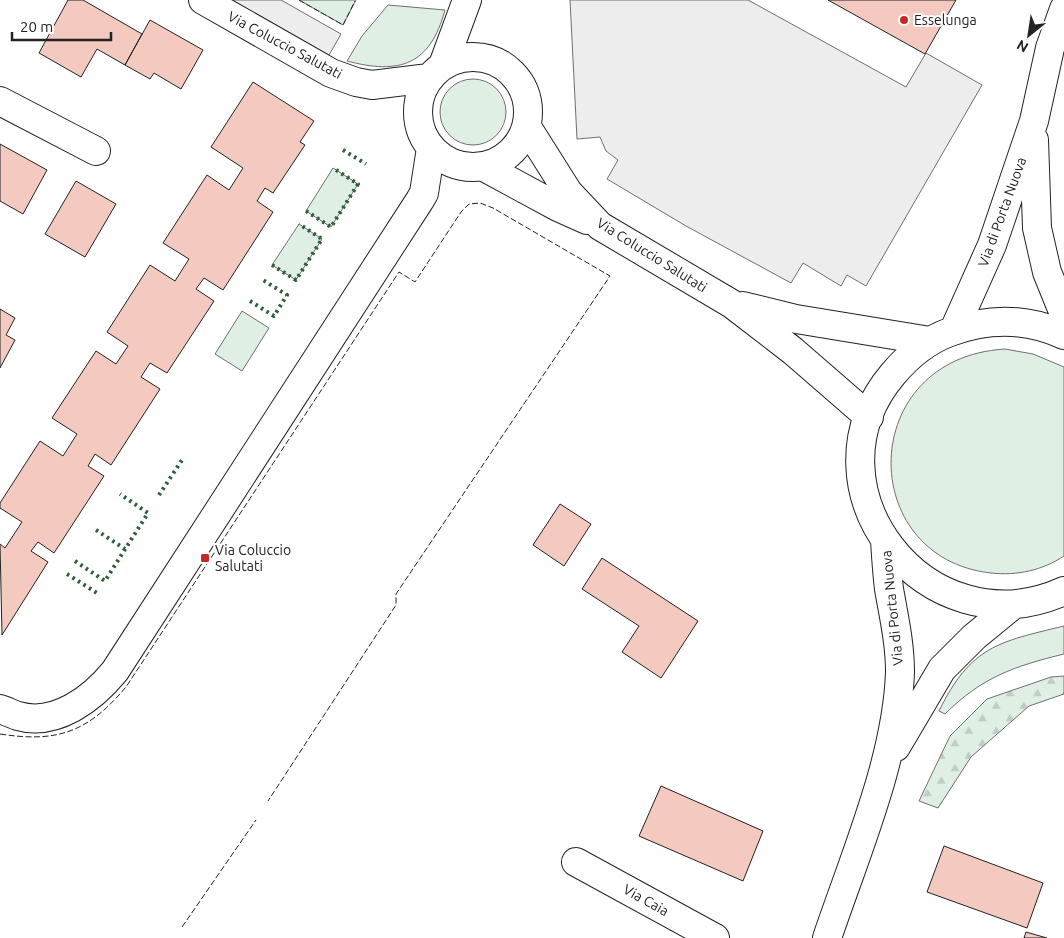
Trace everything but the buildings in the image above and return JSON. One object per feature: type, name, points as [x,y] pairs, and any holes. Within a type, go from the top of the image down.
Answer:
[{"type":"street","name":"Via Coluccio Salutati","points":[[203,0],[331,73],[372,85],[436,72]]},
{"type":"street","points":[[466,2],[477,56]]},
{"type":"street","points":[[466,2],[436,72],[420,96],[418,115],[420,127],[431,148],[449,162],[472,166],[600,226]]},
{"type":"street","name":"Via di Porta Nuova","points":[[942,336],[992,246],[1034,121],[1050,48],[1064,9]]},
{"type":"street","points":[[424,193],[472,166],[503,159],[511,153],[524,136],[529,108],[520,82],[514,74],[499,63],[477,56],[459,58],[436,72]]},
{"type":"street","points":[[372,85],[418,115]]},
{"type":"street","points":[[0,101],[96,151]]},
{"type":"street","name":"Via di Porta Nuova","points":[[1034,121],[1037,228],[1047,272],[1064,314]]},
{"type":"street","name":"Via Coluccio Salutati","points":[[527,127],[563,185],[600,226],[732,304]]},
{"type":"street","points":[[0,709],[19,716],[34,718],[59,713],[91,697],[116,671],[424,193],[431,148]]},
{"type":"street","points":[[732,304],[796,320],[942,336]]},
{"type":"street","points":[[732,304],[793,351],[869,417]]},
{"type":"street","points":[[1062,593],[1032,602],[1013,605],[976,602],[940,590],[913,572],[885,540],[869,509],[864,486],[862,452],[869,417],[889,378],[904,361],[942,336],[991,322],[1015,321],[1044,327],[1064,335]]},
{"type":"street","name":"Via di Porta Nuova","points":[[827,938],[885,766],[900,672],[897,628],[889,587],[885,540]]},
{"type":"street","name":"Via di Porta Nuova","points":[[885,766],[942,669],[974,637],[1013,605]]},
{"type":"street","name":"Via Caia","points":[[576,862],[715,938]]},
{"type":"green space","points":[[299,0],[356,0],[343,25]]},
{"type":"green space","points":[[388,5],[445,10],[439,29],[431,43],[421,54],[410,61],[397,66],[383,67],[347,61],[362,36]]},
{"type":"green space","points":[[479,79],[497,88],[504,99],[506,112],[504,125],[497,136],[486,143],[467,145],[449,136],[442,125],[440,106],[449,88],[460,81]]},
{"type":"green space","points":[[333,168],[358,184],[331,227],[306,211]]},
{"type":"green space","points":[[299,224],[322,239],[296,280],[272,265]]},
{"type":"green space","points":[[242,311],[269,328],[242,371],[215,354]]},
{"type":"green space","points":[[1005,349],[1033,354],[1064,367],[1064,556],[1039,568],[1010,574],[991,573],[946,559],[915,533],[896,498],[891,459],[899,420],[921,386],[956,361]]},
{"type":"green space","points":[[1064,626],[1064,654],[1030,663],[1000,675],[972,691],[945,714],[939,711],[951,689],[963,673],[975,660],[989,650],[1021,637]]},
{"type":"green space","points":[[1064,676],[1064,694],[1029,706],[971,757],[938,808],[919,801],[950,736],[987,699],[1051,677]]},
{"type":"shaded area","points":[[232,0],[281,0],[341,34],[329,55]]},
{"type":"shaded area","points":[[570,0],[748,0],[906,87],[926,53],[982,85],[866,286],[847,275],[841,286],[803,263],[791,283],[686,226],[607,179],[618,160],[606,151],[600,137],[577,139]]},
{"type":"hedge","points":[[343,150],[366,164]]},
{"type":"hedge","points":[[306,211],[331,227],[358,184],[333,168]]},
{"type":"hedge","points":[[272,265],[296,280],[322,239],[299,224]]},
{"type":"hedge","points":[[250,301],[274,316],[287,295],[263,280]]},
{"type":"hedge","points":[[159,495],[182,460]]},
{"type":"hedge","points":[[75,561],[105,581],[148,513],[120,494]]},
{"type":"hedge","points":[[96,530],[125,549]]},
{"type":"hedge","points":[[67,574],[97,593]]},
{"type":"fence","points":[[299,0],[343,25],[355,1]]},
{"type":"fence","points":[[0,734],[39,737],[70,731],[98,715],[126,687],[399,272],[415,282],[461,212],[469,204],[480,203],[493,208],[610,276],[396,594],[396,605],[268,801]]},
{"type":"fence","points":[[182,927],[256,820]]},
{"type":"place","name":"Esselunga","points":[[904,20]]},
{"type":"place","name":"Via Coluccio Salutati","points":[[205,558]]}]
